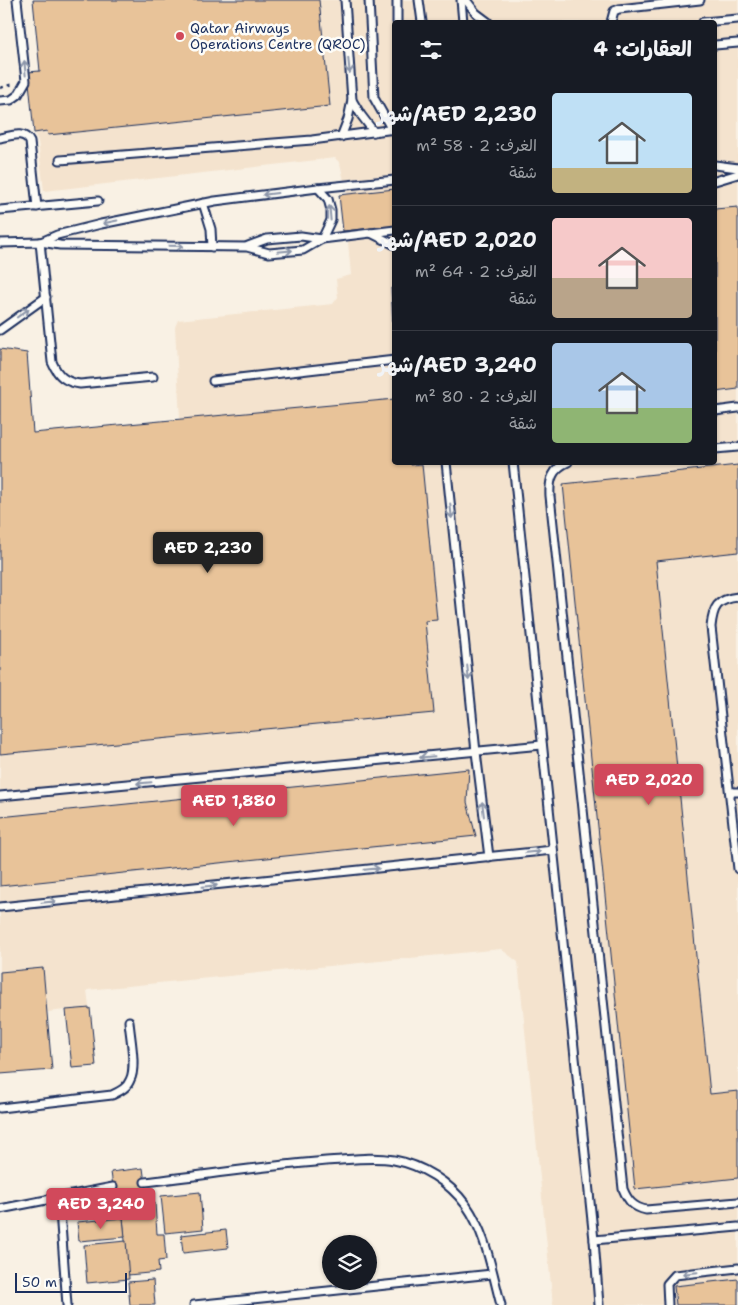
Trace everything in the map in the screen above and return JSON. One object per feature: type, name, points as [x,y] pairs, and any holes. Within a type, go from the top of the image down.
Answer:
[{"type":"lane","points":[[0,101],[12,100],[18,95],[26,81],[18,0]]},
{"type":"lane","points":[[341,137],[348,119],[352,100],[345,0]]},
{"type":"lane","points":[[368,0],[374,98],[392,126]]},
{"type":"lane","points":[[397,0],[397,20]]},
{"type":"lane","points":[[419,0],[422,20]]},
{"type":"lane","points":[[461,0],[464,20]]},
{"type":"lane","points":[[466,0],[476,13],[485,20]]},
{"type":"lane","points":[[612,20],[614,11],[619,9],[700,0]]},
{"type":"lane","points":[[717,21],[738,19]]},
{"type":"lane","points":[[717,45],[738,43]]},
{"type":"lane","points":[[352,100],[374,132]]},
{"type":"lane","points":[[60,160],[341,137],[392,129]]},
{"type":"lane","points":[[0,138],[21,134],[28,138],[37,207]]},
{"type":"lane","points":[[717,165],[738,168]]},
{"type":"lane","points":[[717,180],[738,174]]},
{"type":"lane","points":[[40,242],[57,235],[101,224],[203,203],[392,180]]},
{"type":"lane","points":[[0,240],[60,245],[247,247],[268,252],[303,250],[322,239],[331,220],[328,199],[318,188]]},
{"type":"lane","points":[[0,210],[98,201]]},
{"type":"lane","points":[[203,203],[212,229],[212,247]]},
{"type":"lane","points":[[247,247],[267,239],[301,236],[322,239],[392,230]]},
{"type":"lane","points":[[371,233],[392,244]]},
{"type":"lane","points":[[40,242],[52,362],[62,378],[80,384],[153,377]]},
{"type":"lane","points":[[0,330],[46,297]]},
{"type":"lane","points":[[213,381],[392,360]]},
{"type":"lane","points":[[717,411],[738,408]]},
{"type":"lane","points":[[717,449],[738,447]]},
{"type":"lane","points":[[446,465],[488,857]]},
{"type":"lane","points":[[513,465],[594,1240],[599,1305]]},
{"type":"lane","points":[[561,465],[553,473],[549,484],[550,496],[626,1198],[632,1204],[646,1210],[738,1202]]},
{"type":"lane","points":[[738,597],[721,601],[715,608],[711,627],[738,869]]},
{"type":"lane","points":[[0,796],[542,745]]},
{"type":"lane","points":[[730,792],[738,792]]},
{"type":"lane","points":[[0,907],[552,850]]},
{"type":"lane","points":[[0,1108],[112,1095],[120,1091],[127,1086],[133,1070],[129,1021]]},
{"type":"lane","points":[[145,1182],[283,1165],[378,1158],[412,1164],[442,1181],[466,1206],[482,1238],[501,1305]]},
{"type":"lane","points":[[0,1209],[113,1187]]},
{"type":"lane","points":[[59,1198],[67,1305]]},
{"type":"lane","points":[[594,1240],[738,1227]]},
{"type":"lane","points":[[668,1305],[667,1284],[675,1275],[738,1268]]},
{"type":"lane","points":[[194,1305],[492,1274]]},
{"type":"shaded area","points":[[33,0],[738,0],[738,1305],[553,1305],[518,962],[501,949],[87,990],[96,1066],[72,1068],[66,1010],[47,1012],[52,1070],[0,1074],[0,349],[27,353],[33,433],[180,419],[175,327],[178,320],[333,304],[338,297],[336,279],[351,275],[347,231],[343,231],[339,195],[347,194],[340,163],[335,158],[44,191],[38,141],[34,133],[40,71]]},
{"type":"building","name":"Qatar Airways Operations Centre (QROC)","points":[[33,0],[319,0],[330,106],[48,135],[47,131],[34,133],[28,72],[40,71]]},
{"type":"building","points":[[392,189],[392,226],[343,231],[339,195]]},
{"type":"building","points":[[738,207],[738,389],[717,392],[717,209]]},
{"type":"building","points":[[0,349],[27,353],[33,433],[392,399],[392,465],[422,465],[437,620],[425,621],[434,713],[0,754]]},
{"type":"building","points":[[738,465],[738,552],[656,561],[710,1094],[738,1091],[738,1178],[635,1189],[563,484]]},
{"type":"building","points":[[469,769],[467,802],[476,836],[0,886],[0,817]]},
{"type":"building","points":[[43,968],[52,1070],[0,1074],[0,972]]},
{"type":"building","points":[[90,1008],[96,1066],[72,1068],[66,1010]]},
{"type":"building","points":[[143,1168],[147,1198],[115,1201],[111,1172]]},
{"type":"building","points":[[200,1192],[203,1229],[165,1233],[161,1196]]},
{"type":"building","points":[[155,1203],[157,1234],[164,1234],[166,1260],[158,1261],[159,1272],[128,1275],[122,1206]]},
{"type":"building","points":[[123,1218],[125,1237],[79,1241],[77,1222]]},
{"type":"building","points":[[226,1230],[228,1248],[183,1253],[181,1235]]},
{"type":"building","points":[[126,1241],[129,1279],[87,1283],[84,1245]]},
{"type":"building","points":[[738,1279],[738,1305],[676,1305],[674,1286]]},
{"type":"building","points":[[153,1280],[155,1305],[130,1305],[128,1282]]},
{"type":"place","name":"Qatar Airways Operations Centre (QROC)","points":[[180,36]]}]
